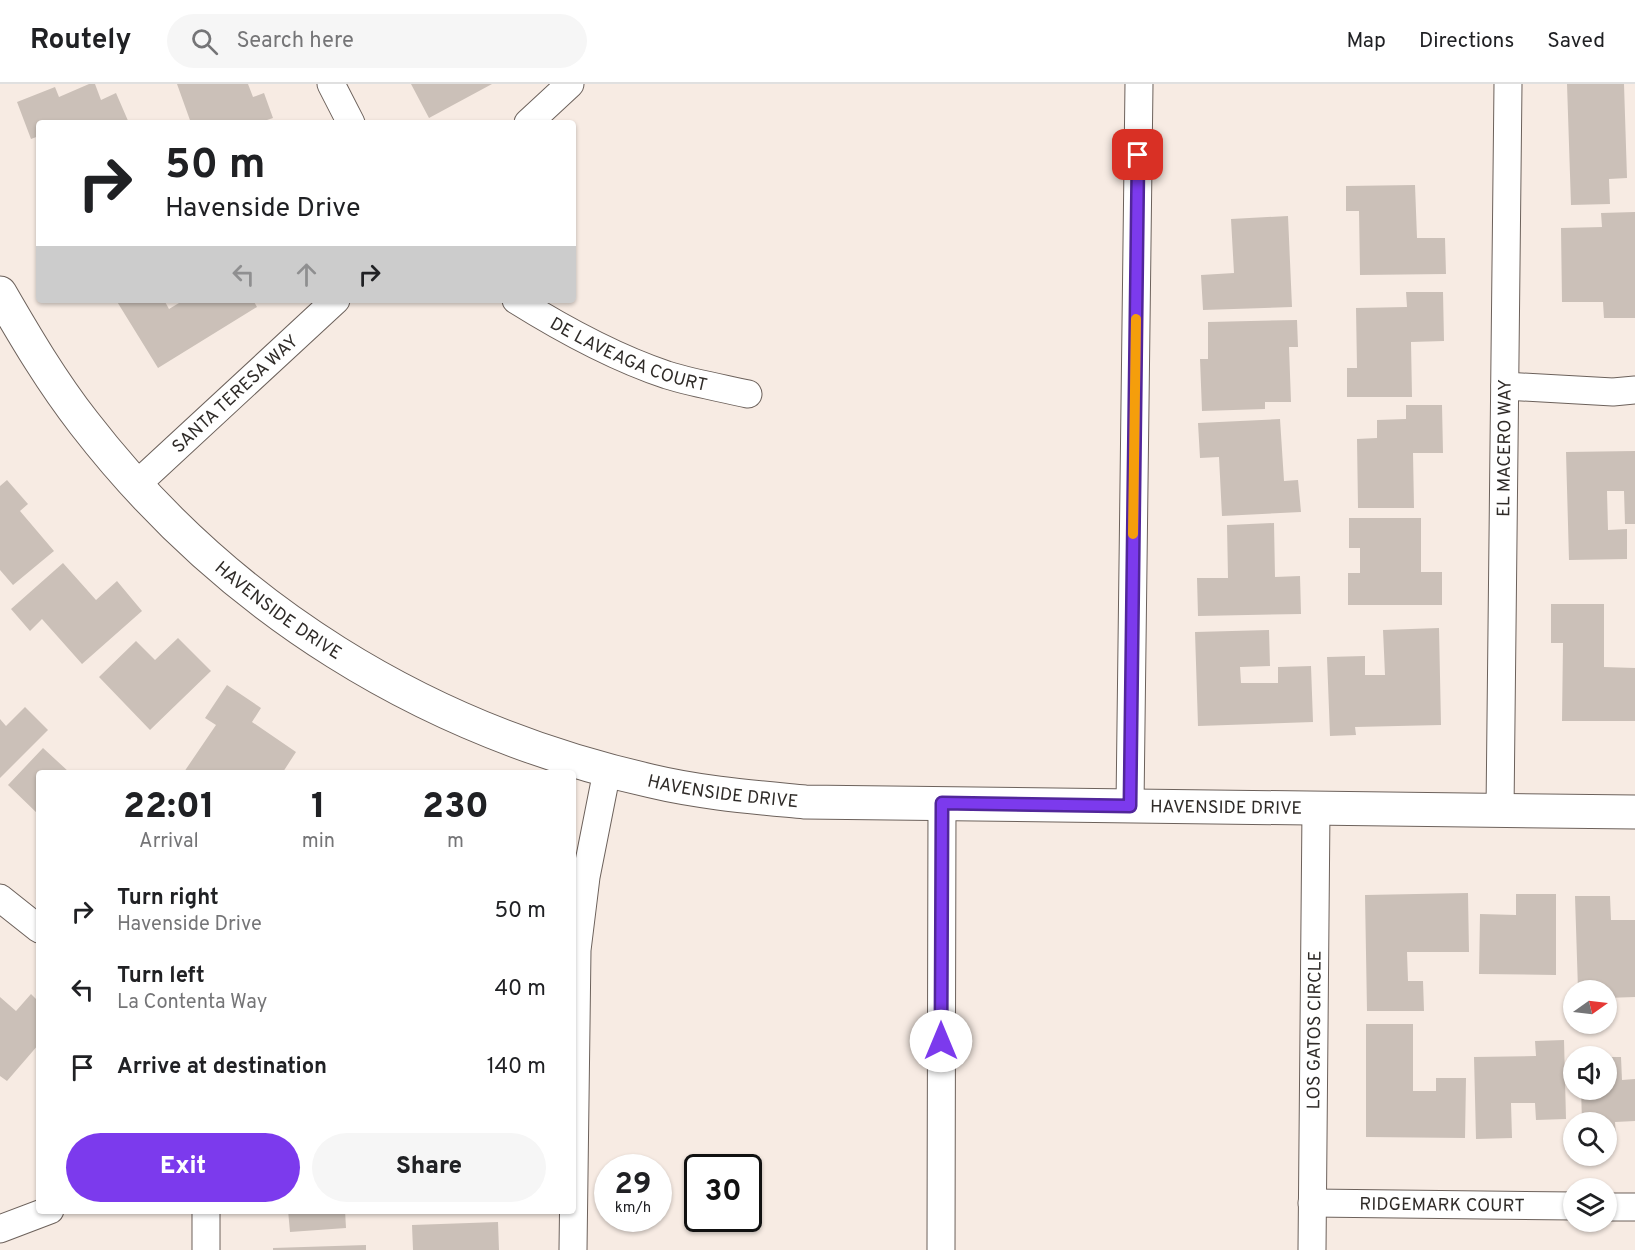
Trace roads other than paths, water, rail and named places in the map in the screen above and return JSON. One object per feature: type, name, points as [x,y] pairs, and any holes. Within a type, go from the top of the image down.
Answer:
[{"type":"street","points":[[331,84],[349,120]]},
{"type":"street","points":[[531,120],[570,84]]},
{"type":"street","points":[[1130,806],[1139,84]]},
{"type":"street","name":"EL MACERO WAY","points":[[1500,811],[1508,84]]},
{"type":"street","name":"HAVENSIDE DRIVE","points":[[0,293],[34,352],[82,422],[135,486],[195,546],[260,601],[328,649],[401,692],[462,721],[525,746],[607,771],[654,782],[721,794],[805,802],[1635,812]]},
{"type":"street","name":"SANTA TERESA WAY","points":[[135,486],[333,303]]},
{"type":"street","name":"DE LAVEAGA COURT","points":[[521,303],[569,333],[622,358],[669,375],[748,394]]},
{"type":"street","points":[[1505,386],[1613,392],[1635,390]]},
{"type":"street","points":[[576,1025],[577,950],[586,877],[607,771]]},
{"type":"street","points":[[940,1250],[942,803]]},
{"type":"street","name":"LOS GATOS CIRCLE","points":[[1312,1250],[1316,808]]},
{"type":"street","points":[[0,898],[36,927]]},
{"type":"street","name":"RIDGEMARK COURT","points":[[1312,1203],[1563,1206]]},
{"type":"street","points":[[1617,1207],[1635,1207]]},
{"type":"street","points":[[0,1229],[39,1214]]},
{"type":"street","points":[[206,1214],[206,1250]]},
{"type":"street","points":[[573,1214],[573,1250]]}]
